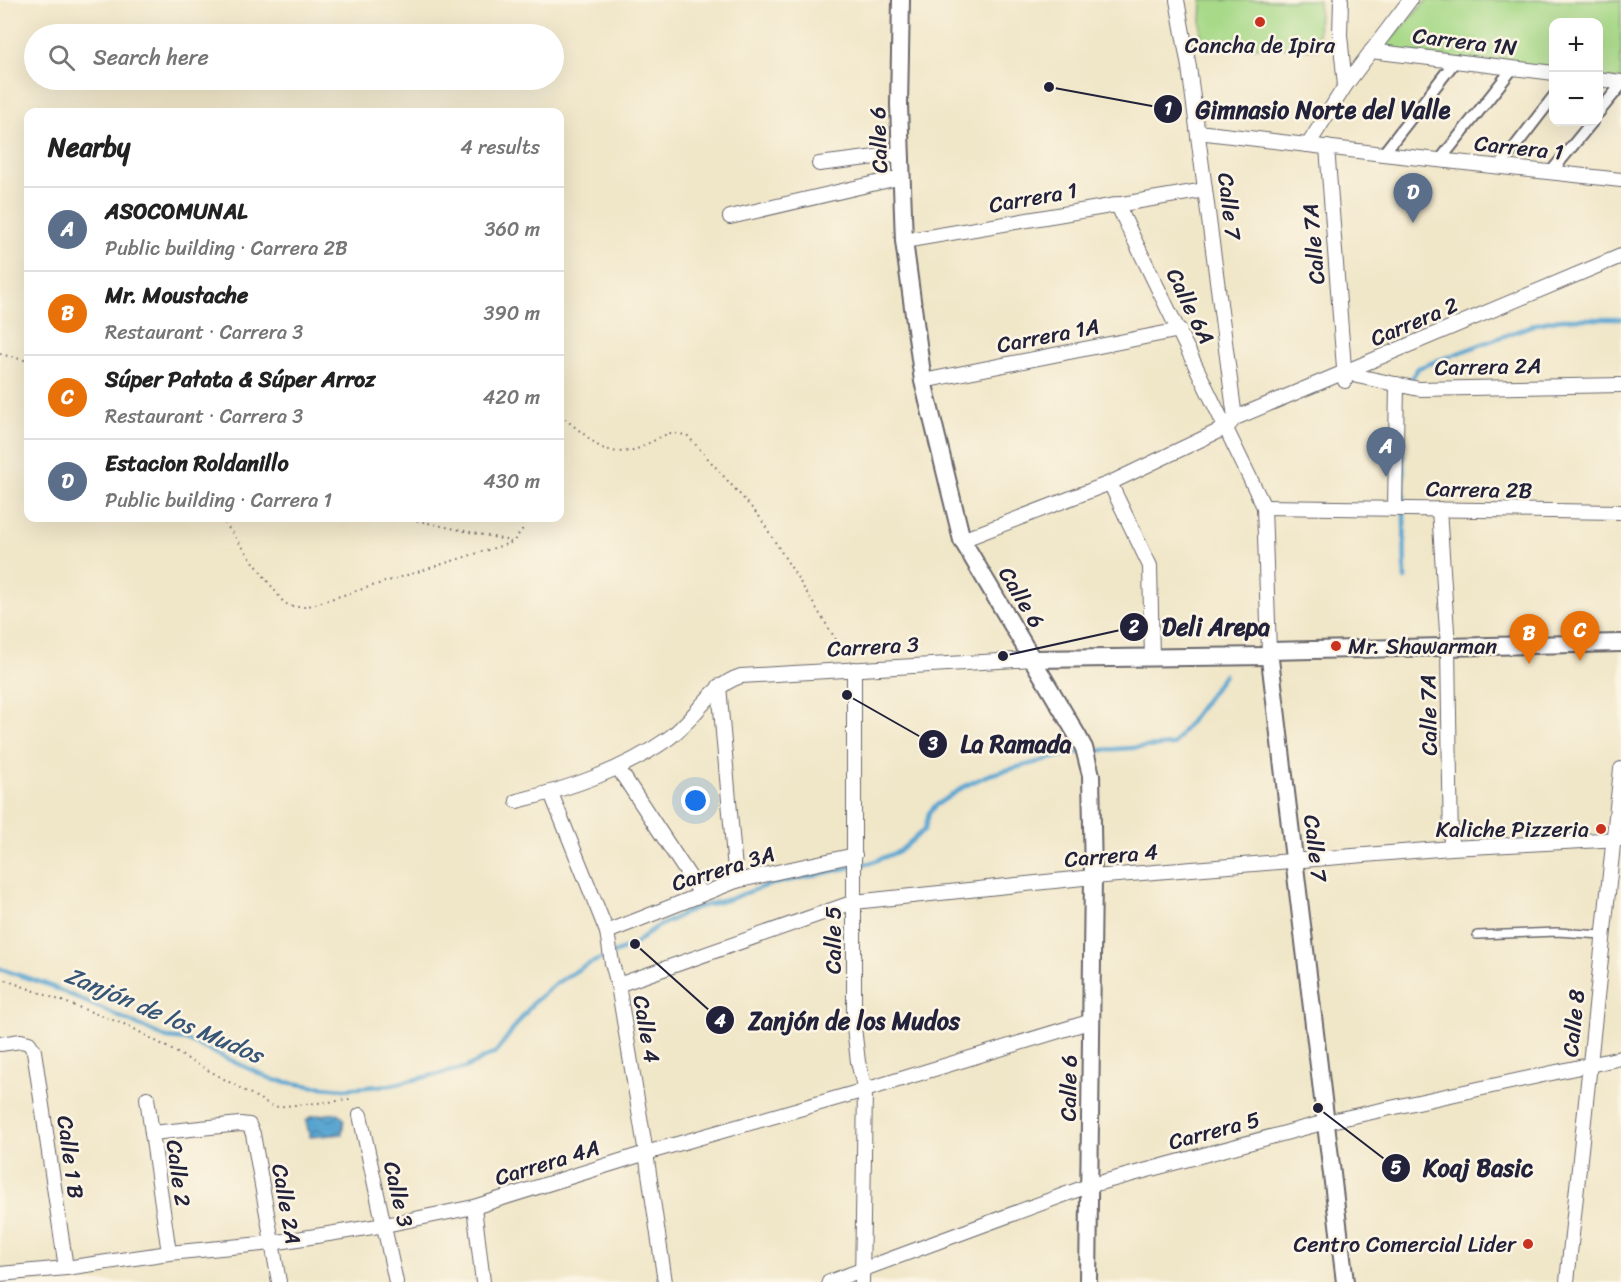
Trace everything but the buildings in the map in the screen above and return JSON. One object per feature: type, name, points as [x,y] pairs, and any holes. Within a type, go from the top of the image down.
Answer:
[{"type":"street","name":"Calle 6","points":[[901,0],[900,154],[904,241],[923,381],[962,540],[1086,754],[1091,775],[1093,877],[1088,1282]]},
{"type":"street","name":"Calle 7","points":[[1177,0],[1198,132],[1231,423],[1264,507],[1269,656],[1296,862],[1345,1282]]},
{"type":"street","points":[[1341,0],[1340,35],[1345,86]]},
{"type":"street","points":[[1308,145],[1345,86],[1410,0]]},
{"type":"street","name":"Carrera 1N","points":[[1371,51],[1549,72]]},
{"type":"street","points":[[1383,154],[1456,60]]},
{"type":"street","points":[[1440,160],[1513,68]]},
{"type":"street","points":[[1603,80],[1621,83],[1603,108]]},
{"type":"street","points":[[1500,166],[1549,102]]},
{"type":"street","points":[[1551,172],[1589,126]]},
{"type":"street","name":"Carrera 1","points":[[1198,132],[1621,180]]},
{"type":"street","name":"Calle 7A","points":[[1326,147],[1349,377]]},
{"type":"street","points":[[819,164],[900,154]]},
{"type":"street","points":[[730,217],[902,177]]},
{"type":"street","name":"Carrera 1","points":[[904,241],[1205,190]]},
{"type":"street","name":"Calle 6A","points":[[1117,204],[1180,330],[1231,423]]},
{"type":"street","name":"Carrera 2","points":[[962,540],[1110,483],[1231,423],[1238,427],[1621,256]]},
{"type":"street","name":"Carrera 2","points":[[1349,377],[1621,265]]},
{"type":"street","name":"Carrera 1A","points":[[923,381],[1180,330]]},
{"type":"street","name":"Carrera 2A","points":[[1349,377],[1419,389],[1621,385]]},
{"type":"street","points":[[1398,508],[1399,385]]},
{"type":"street","points":[[1110,483],[1150,566],[1152,658]]},
{"type":"street","name":"Carrera 2B","points":[[1264,507],[1621,512]]},
{"type":"street","name":"Calle 7A","points":[[1439,509],[1448,652],[1451,848]]},
{"type":"street","name":"Carrera 3","points":[[1448,652],[1621,643]]},
{"type":"street","name":"Carrera 3","points":[[517,801],[551,793],[618,768],[670,737],[719,686],[741,676],[1033,659],[1448,652],[1621,653]]},
{"type":"street","name":"Calle 5","points":[[854,669],[854,1027],[858,1062],[865,1090],[863,1276]]},
{"type":"street","points":[[719,686],[736,881]]},
{"type":"street","points":[[618,768],[701,894]]},
{"type":"street","name":"Calle 8","points":[[1567,1282],[1603,935],[1617,840],[1621,769]]},
{"type":"street","name":"Calle 4","points":[[551,793],[608,937],[646,1153],[664,1282]]},
{"type":"street","name":"Carrera 4","points":[[618,985],[854,902],[1093,877],[1451,848],[1617,840]]},
{"type":"street","name":"Carrera 3A","points":[[608,937],[701,894],[736,881],[855,857]]},
{"type":"street","name":"Carrera 4A","points":[[0,1275],[169,1253],[273,1243],[385,1225],[474,1207],[646,1153],[865,1090],[1092,1020]]},
{"type":"street","name":"Calle 1 B","points":[[0,1044],[21,1041],[29,1043],[34,1051],[66,1268]]},
{"type":"street","name":"Carrera 5","points":[[829,1282],[863,1276],[1088,1186],[1326,1122],[1621,1058]]},
{"type":"street","name":"Calle 2","points":[[147,1098],[169,1253]]},
{"type":"street","name":"Calle 3","points":[[360,1115],[396,1282]]},
{"type":"street","name":"Calle 2A","points":[[152,1133],[249,1125],[253,1134],[279,1282]]},
{"type":"street","points":[[474,1207],[483,1282]]},
{"type":"lane","points":[[1477,935],[1557,932],[1603,935]]},
{"type":"path","points":[[0,354],[24,360]]},
{"type":"path","points":[[564,418],[601,448],[617,452],[633,451],[669,433],[687,435],[759,516],[854,669]]},
{"type":"path","points":[[224,522],[284,603],[294,607],[305,607],[513,542],[522,530],[522,522]]},
{"type":"path","points":[[423,522],[513,542]]},
{"type":"path","points":[[0,978],[129,1026],[273,1107],[349,1100],[360,1115]]},
{"type":"green space","name":"Cancha de Ipira","points":[[1202,0],[1319,0],[1318,49],[1200,45]]},
{"type":"green space","points":[[1427,0],[1621,0],[1621,81],[1603,79],[1603,18],[1549,18],[1549,71],[1382,49]]},
{"type":"water","points":[[338,1113],[344,1119],[342,1134],[310,1137],[306,1121],[311,1116]]},
{"type":"waterway","name":"Zanjón de los Mudos","points":[[1408,384],[1418,368],[1536,324],[1561,319],[1621,319]]},
{"type":"waterway","name":"Zanjón de los Mudos","points":[[1403,450],[1405,579]]},
{"type":"waterway","name":"Zanjón de los Mudos","points":[[1089,751],[1173,745],[1224,675]]},
{"type":"waterway","name":"Zanjón de los Mudos","points":[[0,969],[46,984],[167,1038],[186,1040],[274,1080],[344,1089],[391,1085],[465,1068],[496,1052],[533,1003],[556,983],[584,966],[635,944],[653,929],[695,908],[730,899],[768,885],[870,863],[900,851],[925,829],[929,813],[935,806],[965,786],[988,775],[1081,752]]},
{"type":"place","name":"Cancha de Ipira","points":[[1260,22]]},
{"type":"place","name":"Gimnasio Norte del Valle","points":[[1049,87]]},
{"type":"place","name":"Estacion Roldanillo","points":[[1413,223]]},
{"type":"place","name":"ASOCOMUNAL","points":[[1386,477]]},
{"type":"place","name":"Mr. Shawarman","points":[[1336,646]]},
{"type":"place","name":"Deli Arepa","points":[[1003,656]]},
{"type":"place","name":"Súper Patata & Súper Arroz","points":[[1580,661]]},
{"type":"place","name":"Mr. Moustache","points":[[1529,664]]},
{"type":"place","name":"La Ramada","points":[[847,695]]},
{"type":"place","name":"Kaliche Pizzeria","points":[[1601,829]]},
{"type":"place","name":"Zanjón de los Mudos","points":[[635,944]]},
{"type":"place","name":"Koaj Basic","points":[[1318,1108]]},
{"type":"place","name":"Centro Comercial Lider","points":[[1528,1244]]}]
